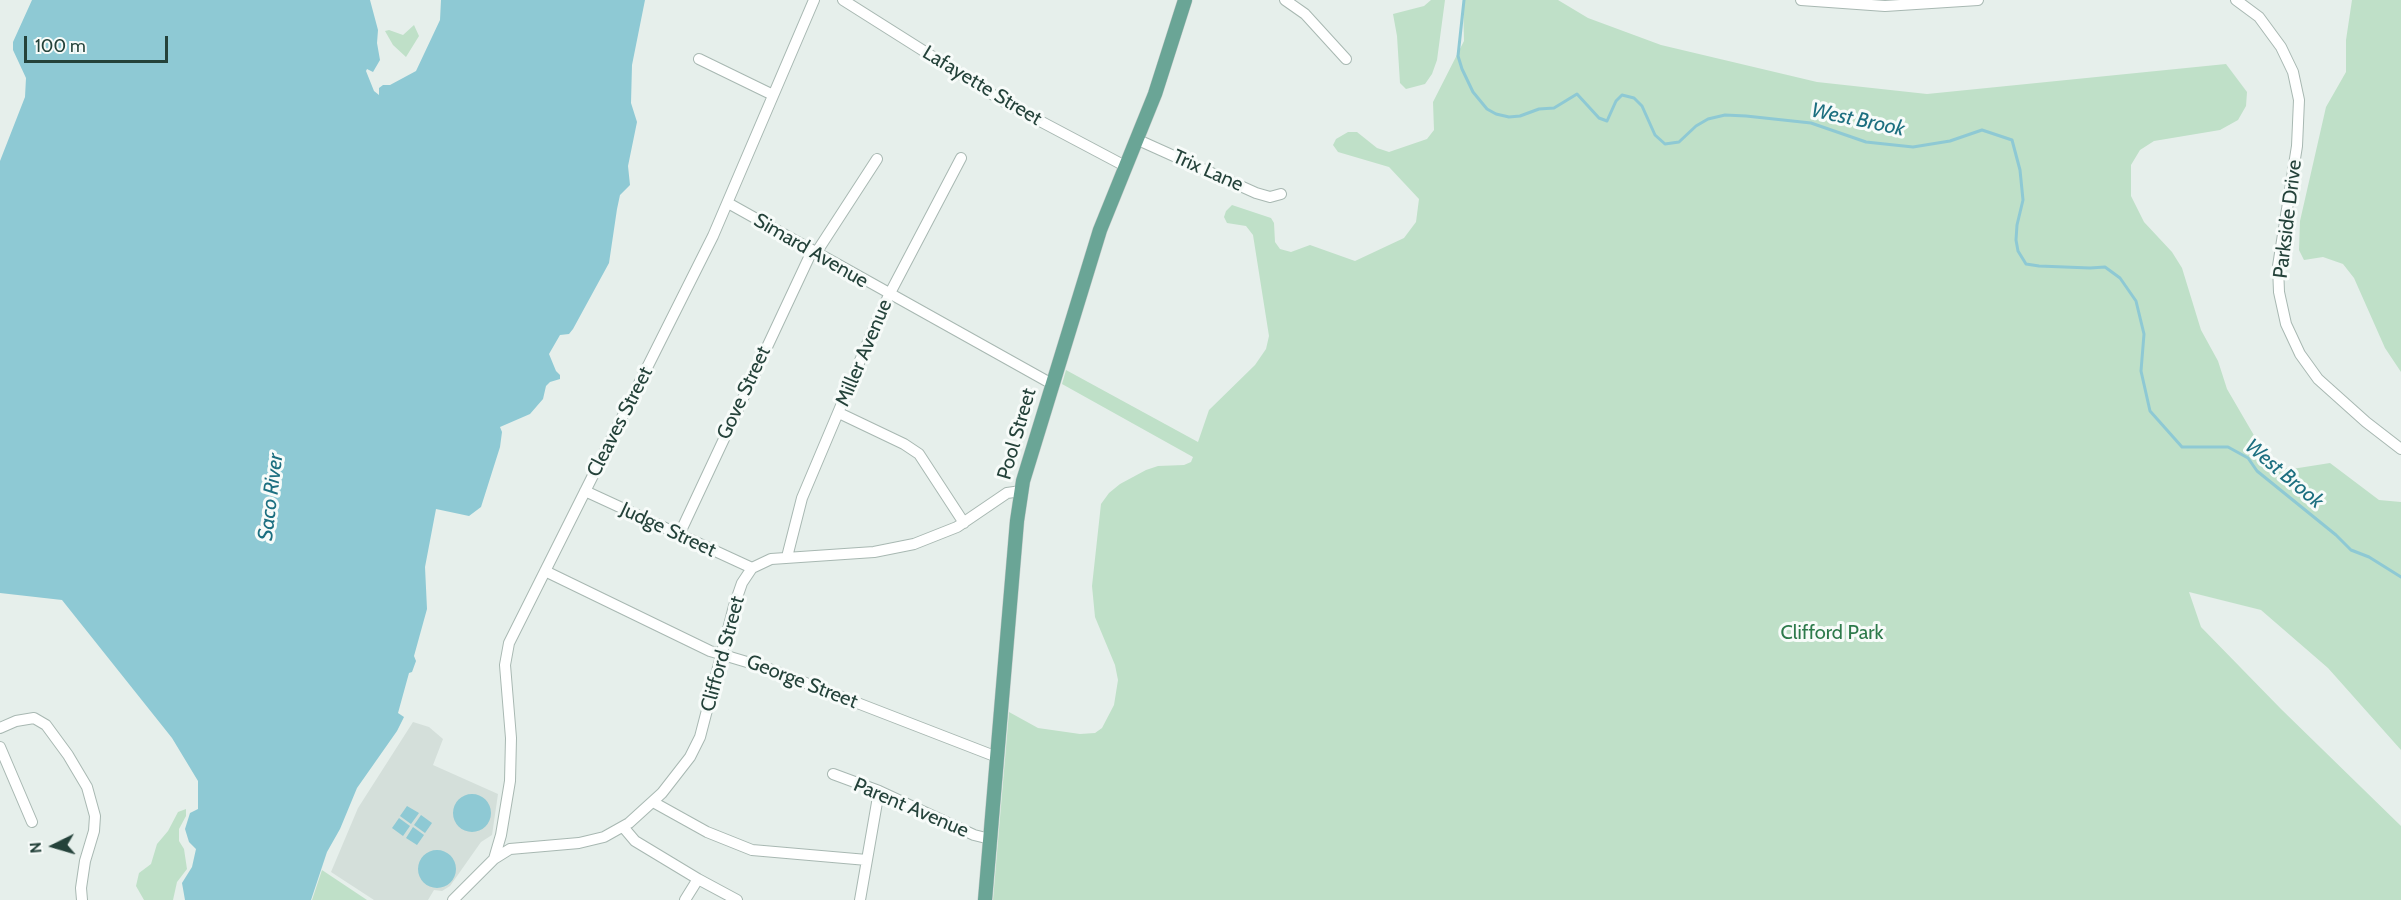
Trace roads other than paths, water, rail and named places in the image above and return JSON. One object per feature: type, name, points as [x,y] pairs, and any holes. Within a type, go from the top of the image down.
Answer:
[{"type":"main road","name":"Pool Street","points":[[985,900],[1021,491],[1100,230],[1163,72],[1185,0]]},
{"type":"street","name":"Cleaves Street","points":[[494,859],[501,835],[511,769],[506,651],[728,203],[814,0]]},
{"type":"street","name":"Lafayette Street","points":[[843,0],[1006,103],[1125,166]]},
{"type":"street","points":[[1285,0],[1305,14],[1346,59]]},
{"type":"street","points":[[1801,0],[1885,6],[1978,0]]},
{"type":"street","name":"Parkside Drive","points":[[2235,0],[2259,17],[2281,48],[2293,72],[2299,100],[2297,146],[2278,266],[2279,292],[2286,324],[2300,354],[2318,379],[2366,422],[2401,449]]},
{"type":"street","points":[[699,59],[773,95]]},
{"type":"street","name":"Trix Lane","points":[[1136,139],[1248,190],[1266,196],[1281,194]]},
{"type":"street","name":"Miller Avenue","points":[[787,557],[802,498],[888,295],[961,158]]},
{"type":"street","name":"Gove Street","points":[[679,535],[814,252],[877,159]]},
{"type":"street","name":"Simard Avenue","points":[[728,203],[888,295],[1052,384]]},
{"type":"street","points":[[838,413],[904,444],[919,454],[964,523]]},
{"type":"street","name":"Judge Street","points":[[585,491],[752,568]]},
{"type":"street","points":[[752,568],[764,561],[787,557],[893,549],[932,538],[964,523],[1007,493],[1021,491]]},
{"type":"street","name":"Clifford Street","points":[[494,859],[515,848],[588,841],[624,828],[653,802],[681,769],[700,737],[742,583],[752,568]]},
{"type":"street","name":"George Street","points":[[545,571],[710,651],[767,668],[997,757]]},
{"type":"street","points":[[0,728],[16,721],[34,718],[46,725],[68,755],[87,787],[94,824],[85,861],[81,888],[82,900]]},
{"type":"street","points":[[0,747],[32,822]]},
{"type":"street","name":"Parent Avenue","points":[[833,774],[879,791],[974,835],[990,839]]},
{"type":"street","points":[[860,900],[879,791]]},
{"type":"street","points":[[653,802],[707,832],[752,850],[867,860]]},
{"type":"street","points":[[624,828],[635,841],[736,900]]},
{"type":"street","points":[[456,897],[494,859]]},
{"type":"street","points":[[685,900],[698,879]]},
{"type":"street","points":[[456,897],[471,900]]},
{"type":"water","name":"Saco River","points":[[32,0],[370,0],[378,30],[377,43],[380,60],[373,72],[367,69],[366,71],[374,91],[379,95],[379,88],[383,85],[390,85],[416,71],[440,20],[441,0],[645,0],[632,65],[631,103],[637,122],[628,166],[630,185],[620,195],[609,263],[573,329],[569,334],[560,335],[549,354],[560,379],[546,386],[543,399],[530,414],[500,427],[502,432],[500,447],[481,507],[469,516],[436,509],[425,567],[427,609],[414,656],[416,661],[412,672],[409,673],[398,713],[404,717],[397,731],[357,788],[340,829],[327,852],[311,900],[185,900],[182,883],[192,867],[196,849],[189,842],[185,829],[190,813],[198,809],[198,781],[172,738],[62,600],[0,593],[0,161],[25,97],[26,78],[13,50],[13,42]]},
{"type":"water","points":[[472,794],[485,800],[491,813],[485,826],[472,832],[459,826],[453,813],[459,800]]},
{"type":"water","points":[[407,806],[419,813],[411,824],[400,816]]},
{"type":"water","points":[[421,815],[432,823],[425,833],[414,825]]},
{"type":"water","points":[[399,818],[410,826],[403,836],[392,828]]},
{"type":"water","points":[[413,827],[424,835],[417,845],[406,838]]},
{"type":"water","points":[[437,850],[450,856],[456,869],[450,882],[437,888],[424,882],[418,869],[424,856]]},
{"type":"waterway","name":"West Brook","points":[[1464,0],[1458,56],[1473,92],[1487,109],[1496,114],[1509,117],[1520,116],[1539,109],[1554,108],[1577,94],[1599,118],[1607,121],[1616,101],[1622,95],[1634,98],[1642,106],[1655,135],[1665,144],[1679,142],[1696,126],[1708,119],[1725,115],[1811,123],[1866,142],[1913,147],[1950,141],[1982,130],[2012,140],[2020,170],[2023,200],[2017,225],[2018,251],[2026,264],[2105,267],[2120,278],[2136,301],[2144,334],[2141,371],[2150,411],[2182,447],[2228,447],[2248,458],[2257,471],[2336,535],[2351,550],[2369,557],[2401,577]]},
{"type":"park label","name":"Clifford Park","points":[[1832,633]]}]
